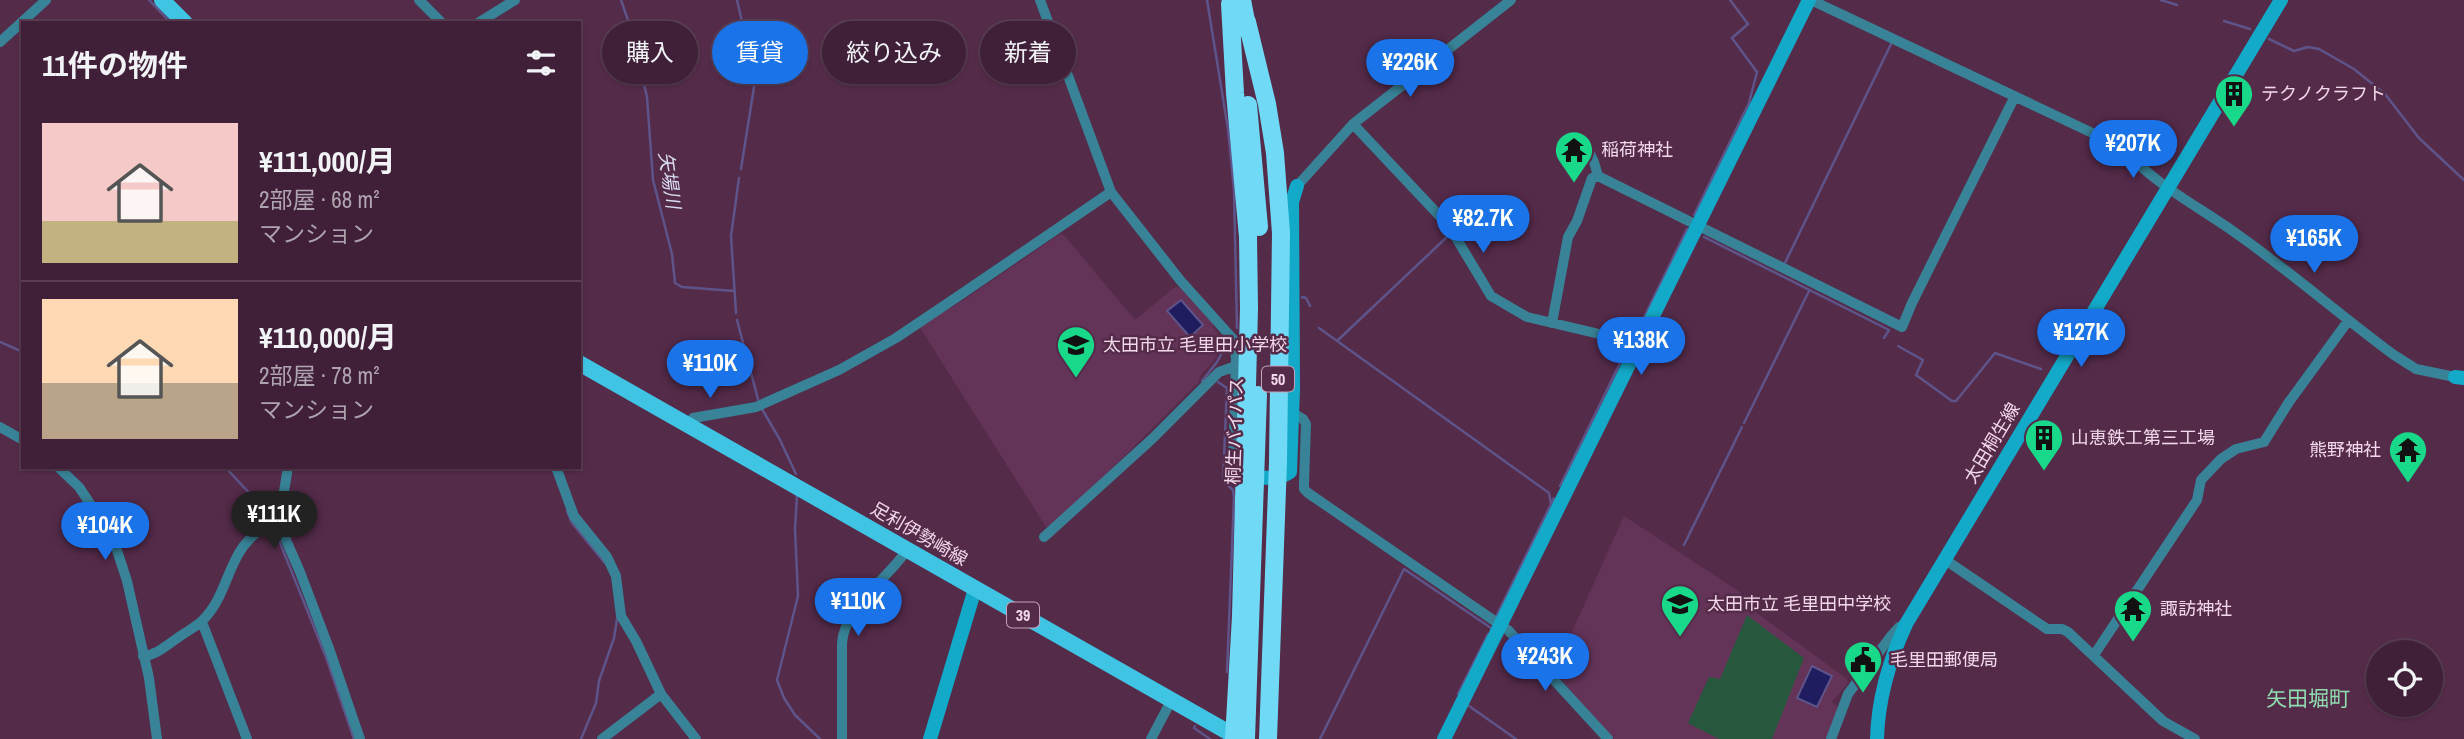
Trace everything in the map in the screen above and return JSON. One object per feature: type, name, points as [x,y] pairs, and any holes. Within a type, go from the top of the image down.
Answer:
[{"type":"highway","name":"桐生バイパス","points":[[1234,1],[1247,22],[1257,81],[1269,210],[1263,395],[1238,738]]},
{"type":"highway","name":"桐生バイパス","points":[[1234,1],[1257,195],[1263,395],[1272,478],[1258,739]]},
{"type":"highway","name":"50","points":[[1234,1],[1235,93],[1248,237],[1248,387],[1238,738]]},
{"type":"highway","name":"50","points":[[1247,22],[1267,104],[1275,153],[1281,233],[1272,478],[1268,739]]},
{"type":"main road","points":[[162,0],[183,21]]},
{"type":"main road","name":"足利伊勢崎線","points":[[581,364],[1238,738]]},
{"type":"street","points":[[25,21],[46,0]]},
{"type":"street","points":[[419,0],[440,21]]},
{"type":"street","points":[[481,21],[514,0]]},
{"type":"street","points":[[1040,0],[1111,192],[1180,280],[1233,339],[1236,366],[1233,468],[1238,475],[1245,477],[1272,478],[1290,472],[1293,413],[1292,202],[1297,186],[1353,124],[1511,0]]},
{"type":"street","points":[[1444,739],[1496,623],[1810,0],[2122,147],[2134,162],[2235,233],[2348,321],[2416,369],[2460,377]]},
{"type":"street","name":"太田桐生線","points":[[1877,739],[1880,703],[1887,671],[1906,624],[2281,0]]},
{"type":"street","points":[[0,42],[21,24]]},
{"type":"street","points":[[1552,323],[1568,237],[1577,221],[1592,178],[1598,176],[1902,327],[2014,98]]},
{"type":"street","points":[[1353,124],[1449,226],[1491,296],[1527,317],[1625,340],[1637,346]]},
{"type":"street","points":[[1585,144],[1598,176]]},
{"type":"street","points":[[687,425],[693,418],[760,406],[839,370],[896,338],[1111,192]]},
{"type":"street","points":[[2094,655],[2197,500],[2203,478],[2217,462],[2236,449],[2264,442],[2289,402],[2348,321]]},
{"type":"street","points":[[1044,537],[1152,439],[1219,372],[1236,366]]},
{"type":"street","points":[[1293,413],[1306,424],[1304,484],[1308,493],[1508,630],[1597,734],[1608,739]]},
{"type":"street","points":[[0,427],[21,439]]},
{"type":"street","points":[[60,469],[79,487],[113,538],[127,581],[154,705],[157,739]]},
{"type":"street","points":[[143,656],[150,656],[161,650],[202,622],[219,598],[239,551],[281,510],[288,469]]},
{"type":"street","points":[[557,469],[574,516],[607,557],[615,576],[621,616],[661,694],[696,739]]},
{"type":"street","points":[[276,517],[330,651],[360,739]]},
{"type":"street","points":[[842,739],[842,643],[846,624],[907,550]]},
{"type":"street","points":[[1944,559],[2047,629],[2065,630],[2163,721],[2195,739]]},
{"type":"street","points":[[930,739],[975,589]]},
{"type":"street","points":[[202,622],[247,739]]},
{"type":"street","points":[[1831,739],[1848,694],[1899,626],[1906,624]]},
{"type":"street","points":[[602,739],[661,694]]},
{"type":"street","points":[[1151,739],[1172,699]]},
{"type":"shaded area","name":"太田市立 毛里田小学校","points":[[1060,234],[1064,235],[1135,320],[1175,287],[1181,287],[1212,321],[1223,342],[1214,360],[1200,376],[1199,382],[1064,516],[1046,527],[919,326],[961,302]]},
{"type":"shaded area","points":[[1181,300],[1203,325],[1190,337],[1167,311]]},
{"type":"shaded area","name":"太田市立 毛里田中学校","points":[[1624,516],[1740,592],[1746,605],[1847,679],[1848,683],[1832,702],[1839,708],[1828,739],[1614,739],[1554,672]]},
{"type":"shaded area","points":[[1812,666],[1832,676],[1817,707],[1797,698]]},
{"type":"green space","points":[[1747,615],[1804,658],[1772,739],[1719,739],[1688,723],[1709,677],[1720,679]]},
{"type":"waterway","points":[[149,0],[169,21]]},
{"type":"waterway","name":"矢場川","points":[[621,0],[647,97],[653,180],[672,254],[675,283],[682,287],[734,291]]},
{"type":"waterway","points":[[737,0],[752,65],[754,87],[741,169]]},
{"type":"waterway","points":[[1207,0],[1228,129],[1234,190],[1237,328]]},
{"type":"waterway","points":[[1694,215],[1749,103],[1757,72],[1732,38],[1748,24],[1730,0]]},
{"type":"waterway","points":[[2161,0],[2177,5]]},
{"type":"waterway","points":[[2224,21],[2250,29]]},
{"type":"waterway","points":[[2269,39],[2294,51],[2308,47],[2319,49],[2354,69],[2385,94],[2419,138],[2464,180]]},
{"type":"waterway","points":[[1784,265],[1891,44]]},
{"type":"waterway","points":[[736,313],[731,236],[739,178]]},
{"type":"waterway","points":[[1634,338],[1687,229]]},
{"type":"waterway","points":[[1337,341],[1448,236]]},
{"type":"waterway","points":[[1704,237],[1889,330],[1884,338]]},
{"type":"waterway","points":[[1744,423],[1809,291]]},
{"type":"waterway","points":[[1302,297],[1306,298],[1310,306]]},
{"type":"waterway","name":"矢場川","points":[[737,320],[759,403]]},
{"type":"waterway","points":[[1319,328],[1549,493],[1551,504]]},
{"type":"waterway","points":[[0,342],[21,351]]},
{"type":"waterway","points":[[1898,346],[1923,360],[1916,375],[1952,401],[1956,401],[1995,353],[2041,369]]},
{"type":"waterway","points":[[1202,381],[1225,347]]},
{"type":"waterway","points":[[1560,486],[1627,349]]},
{"type":"waterway","points":[[1218,382],[1227,388],[1223,481],[1233,490],[1234,497],[1227,672]]},
{"type":"waterway","name":"矢場川","points":[[762,409],[796,474]]},
{"type":"waterway","points":[[1684,545],[1742,427]]},
{"type":"waterway","points":[[227,469],[269,517]]},
{"type":"waterway","name":"矢場川","points":[[797,496],[795,529],[798,596],[777,680],[795,715],[820,739]]},
{"type":"waterway","points":[[1495,619],[1554,498]]},
{"type":"waterway","points":[[567,511],[572,523],[604,562]]},
{"type":"waterway","points":[[272,523],[326,657],[354,739]]},
{"type":"waterway","points":[[1320,739],[1404,569],[1491,628]]},
{"type":"waterway","points":[[581,739],[596,703],[599,681],[614,638],[617,619]]},
{"type":"waterway","points":[[1458,694],[1488,634]]},
{"type":"waterway","points":[[1469,706],[1516,739]]},
{"type":"waterway","points":[[1195,726],[1194,728],[1210,739]]},
{"type":"place","name":"テクノクラフト","points":[[2234,128]]},
{"type":"place","name":"稲荷神社","points":[[1574,184]]},
{"type":"place","name":"太田市立 毛里田小学校","points":[[1076,379]]},
{"type":"place","name":"山恵鉄工第三工場","points":[[2044,472]]},
{"type":"place","name":"熊野神社","points":[[2408,484]]},
{"type":"place","name":"太田市立 毛里田中学校","points":[[1680,638]]},
{"type":"place","name":"諏訪神社","points":[[2133,643]]},
{"type":"place","name":"毛里田郵便局","points":[[1863,694]]},
{"type":"district","name":"矢田堀町","points":[[2308,699]]}]
